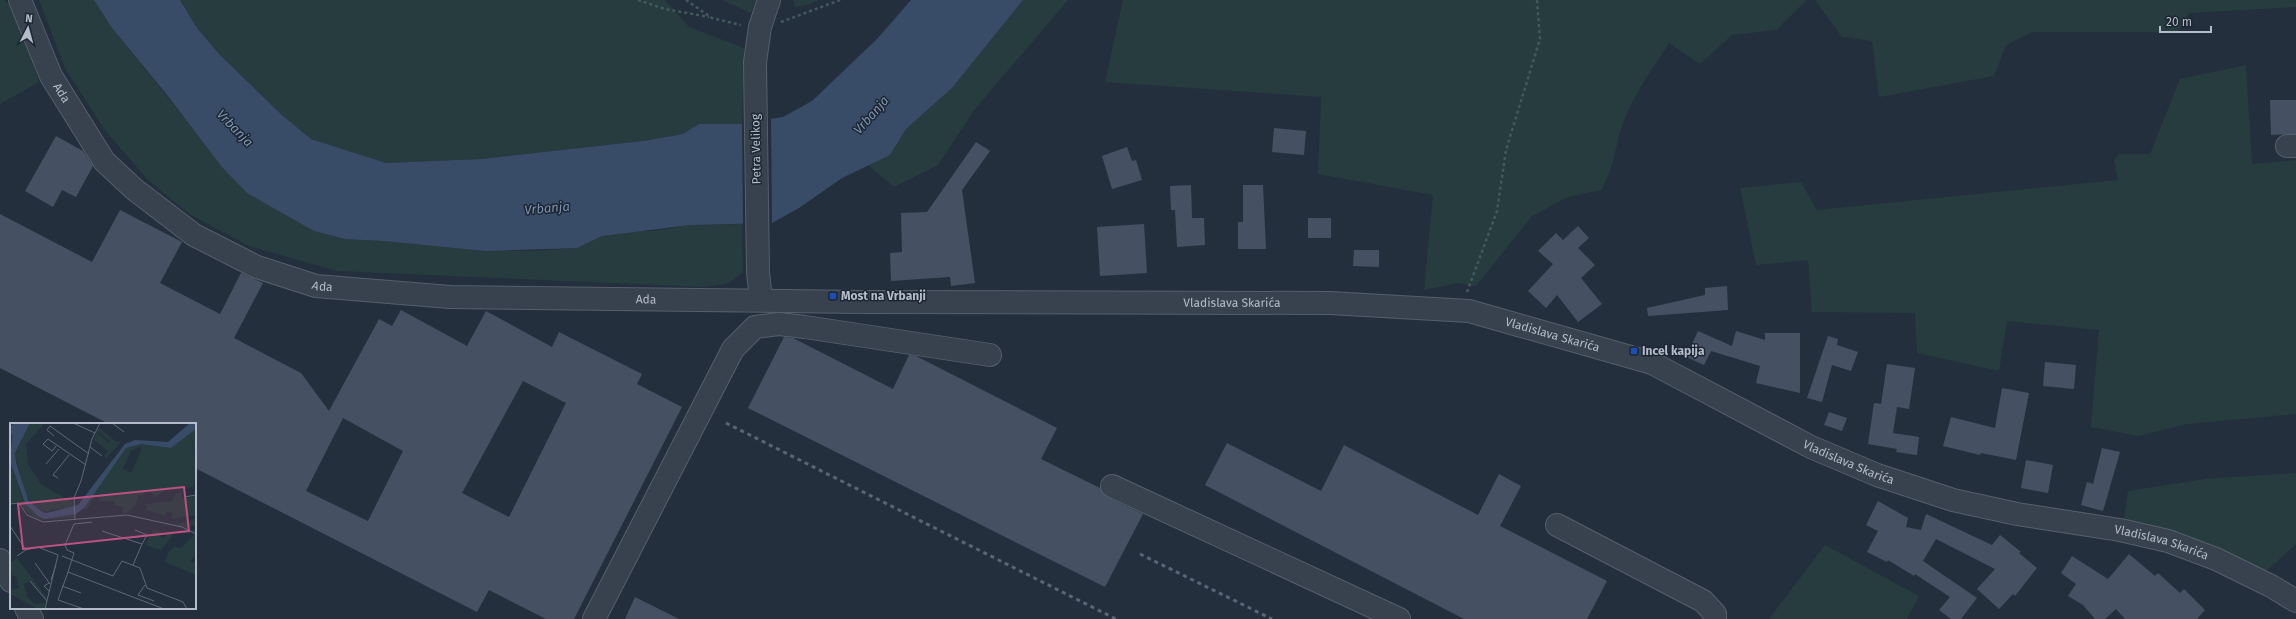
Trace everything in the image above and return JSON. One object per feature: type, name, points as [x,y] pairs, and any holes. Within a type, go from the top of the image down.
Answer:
[{"type":"street","name":"Ada","points":[[20,0],[51,76],[104,161],[134,189],[194,235],[257,267],[316,286],[356,291],[450,297],[760,300]]},
{"type":"street","name":"Petra Velikog","points":[[760,300],[758,272],[755,62],[756,48],[768,0]]},
{"type":"street","name":"Vladislava Skarića","points":[[760,300],[1330,303],[1461,310],[1487,315],[1652,363],[1811,447],[1877,475],[1953,500],[2017,514],[2120,530],[2168,541],[2230,566],[2271,586],[2296,601]]},
{"type":"street","points":[[594,619],[733,349],[755,327],[779,324],[805,327],[990,355]]},
{"type":"street","points":[[1112,486],[1399,619]]},
{"type":"street","points":[[1556,525],[1703,601],[1715,614],[1715,619]]},
{"type":"street","points":[[0,560],[10,579]]},
{"type":"street","points":[[27,609],[32,619]]},
{"type":"path","points":[[638,0],[665,10],[712,18]]},
{"type":"path","points":[[1461,310],[1497,211],[1506,150],[1537,52],[1540,39],[1537,0]]},
{"type":"green space","points":[[0,0],[5,0],[18,17],[39,82],[0,104]]},
{"type":"green space","points":[[39,0],[94,0],[112,28],[197,134],[314,231],[345,239],[383,241],[485,251],[533,251],[577,248],[602,236],[632,231],[652,231],[690,225],[742,224],[743,272],[729,283],[705,287],[337,271],[249,246],[189,214],[147,179],[104,129],[65,68]]},
{"type":"green space","points":[[180,0],[665,0],[689,27],[744,48],[742,124],[699,124],[683,134],[643,141],[482,159],[386,163],[311,139],[282,115],[220,55],[197,28]]},
{"type":"green space","points":[[722,0],[756,0],[751,13]]},
{"type":"green space","points":[[793,0],[819,0],[808,5],[795,7]]},
{"type":"green space","points":[[1023,0],[1068,0],[975,109],[938,165],[894,187],[867,164],[890,155],[906,129],[952,88]]},
{"type":"green space","points":[[1123,0],[1807,0],[1776,30],[1732,35],[1700,64],[1669,43],[1630,106],[1621,129],[1609,174],[1601,190],[1568,197],[1532,216],[1476,286],[1458,283],[1424,290],[1433,195],[1318,174],[1321,97],[1105,82]]},
{"type":"green space","points":[[1815,0],[2296,0],[2296,7],[2189,13],[2178,32],[2033,32],[2006,45],[1994,76],[1879,97],[1872,41],[1842,37]]},
{"type":"green space","points":[[2246,65],[2252,164],[2296,160],[2296,414],[2187,424],[2138,436],[2091,427],[2099,330],[2007,321],[1999,371],[1917,353],[1915,313],[1812,312],[1808,260],[1756,265],[1740,188],[1801,182],[1817,210],[2118,180],[2114,160],[2119,154],[2150,154],[2180,79]]},
{"type":"green space","points":[[2296,473],[2296,544],[2265,572],[2124,518],[2128,491],[2205,479]]},
{"type":"green space","points":[[1825,545],[1919,596],[1907,619],[1769,619]]},
{"type":"water","name":"Vrbanja","points":[[94,0],[180,0],[197,28],[220,55],[282,115],[311,139],[386,163],[482,159],[643,141],[683,134],[699,124],[742,124],[783,117],[812,101],[878,38],[911,0],[1023,0],[952,88],[906,129],[890,155],[842,178],[799,208],[772,223],[690,225],[602,236],[577,248],[485,251],[383,241],[345,239],[314,231],[247,193],[222,167],[167,95],[112,28]]},
{"type":"pier","points":[[771,117],[772,225],[743,226],[742,122]]},
{"type":"building","points":[[2270,100],[2296,100],[2296,134],[2271,135]]},
{"type":"building","points":[[1274,128],[1306,131],[1304,155],[1272,152]]},
{"type":"building","points":[[56,136],[83,151],[93,166],[76,197],[62,190],[53,207],[25,191]]},
{"type":"building","points":[[976,142],[990,151],[962,190],[975,283],[951,286],[950,277],[891,281],[890,253],[902,252],[901,213],[927,212]]},
{"type":"building","points":[[1127,147],[1132,161],[1136,160],[1142,180],[1112,189],[1102,156]]},
{"type":"building","points":[[1191,185],[1192,218],[1204,218],[1205,245],[1177,247],[1175,210],[1171,210],[1170,186]]},
{"type":"building","points":[[1243,185],[1263,185],[1266,249],[1238,249],[1238,222],[1243,222]]},
{"type":"building","points":[[120,210],[182,242],[160,283],[220,314],[241,273],[263,283],[234,338],[301,373],[329,411],[379,319],[392,326],[401,310],[467,346],[486,311],[552,347],[559,332],[642,374],[637,384],[682,407],[574,619],[546,619],[489,590],[477,612],[196,469],[196,423],[107,423],[0,368],[0,214],[92,262]],"holes":[[[523,381],[566,403],[509,517],[462,493]],[[343,418],[403,451],[368,521],[306,491]]]},
{"type":"building","points":[[1308,218],[1331,218],[1331,238],[1308,238]]},
{"type":"building","points":[[1144,224],[1147,273],[1100,276],[1097,227]]},
{"type":"building","points":[[1578,226],[1589,238],[1578,248],[1595,265],[1581,278],[1602,304],[1578,322],[1557,295],[1546,308],[1528,291],[1553,264],[1538,251],[1556,233],[1563,240]]},
{"type":"building","points":[[1354,250],[1379,250],[1379,267],[1353,266]]},
{"type":"building","points":[[1727,286],[1728,310],[1648,316],[1647,308],[1705,295],[1705,288]]},
{"type":"building","points":[[1698,331],[1732,346],[1736,331],[1765,340],[1765,333],[1800,333],[1800,393],[1756,383],[1760,366],[1711,351],[1704,365],[1686,357]]},
{"type":"building","points":[[1828,336],[1838,339],[1837,345],[1858,352],[1851,371],[1832,365],[1822,402],[1807,398]]},
{"type":"building","points":[[784,337],[793,338],[893,389],[909,355],[916,356],[1057,428],[1041,459],[1100,488],[1107,497],[1143,514],[1105,587],[748,408]]},
{"type":"building","points":[[2045,362],[2076,365],[2074,389],[2043,386]]},
{"type":"building","points":[[1887,364],[1915,368],[1909,409],[1897,407],[1893,433],[1919,437],[1917,455],[1896,452],[1897,449],[1868,444],[1874,403],[1881,404]]},
{"type":"building","points":[[2002,388],[2029,393],[2016,460],[1981,453],[1980,455],[1943,446],[1951,417],[1995,428]]},
{"type":"building","points":[[1829,412],[1847,418],[1842,431],[1824,425]]},
{"type":"building","points":[[1227,443],[1321,491],[1344,445],[1478,515],[1499,474],[1521,486],[1500,526],[1607,581],[1587,619],[1464,619],[1205,485]]},
{"type":"building","points":[[2102,448],[2120,452],[2103,511],[2081,505],[2087,482],[2093,484]]},
{"type":"building","points":[[2026,460],[2053,465],[2048,493],[2021,488]]},
{"type":"building","points":[[1878,501],[1908,518],[1906,527],[1921,530],[1926,514],[1992,545],[2000,535],[2021,552],[2019,553],[2037,568],[2015,596],[2013,594],[1999,609],[1977,589],[1995,569],[1936,539],[1923,561],[1977,598],[1961,619],[1951,619],[1939,610],[1950,597],[1915,574],[1914,576],[1888,560],[1887,562],[1867,552],[1878,531],[1866,525]]},
{"type":"building","points":[[2129,554],[2155,576],[2158,573],[2180,593],[2184,589],[2205,610],[2197,619],[2125,619],[2116,609],[2105,619],[2095,619],[2083,605],[2068,596],[2076,584],[2061,573],[2072,556],[2108,579]]},
{"type":"building","points":[[635,597],[679,619],[625,619]]},
{"type":"railway","points":[[726,423],[1116,619]]},
{"type":"railway","points":[[1140,554],[1272,619]]},
{"type":"place","name":"Most na Vrbanji","points":[[833,296]]},
{"type":"place","name":"Incel kapija","points":[[1634,351]]}]
